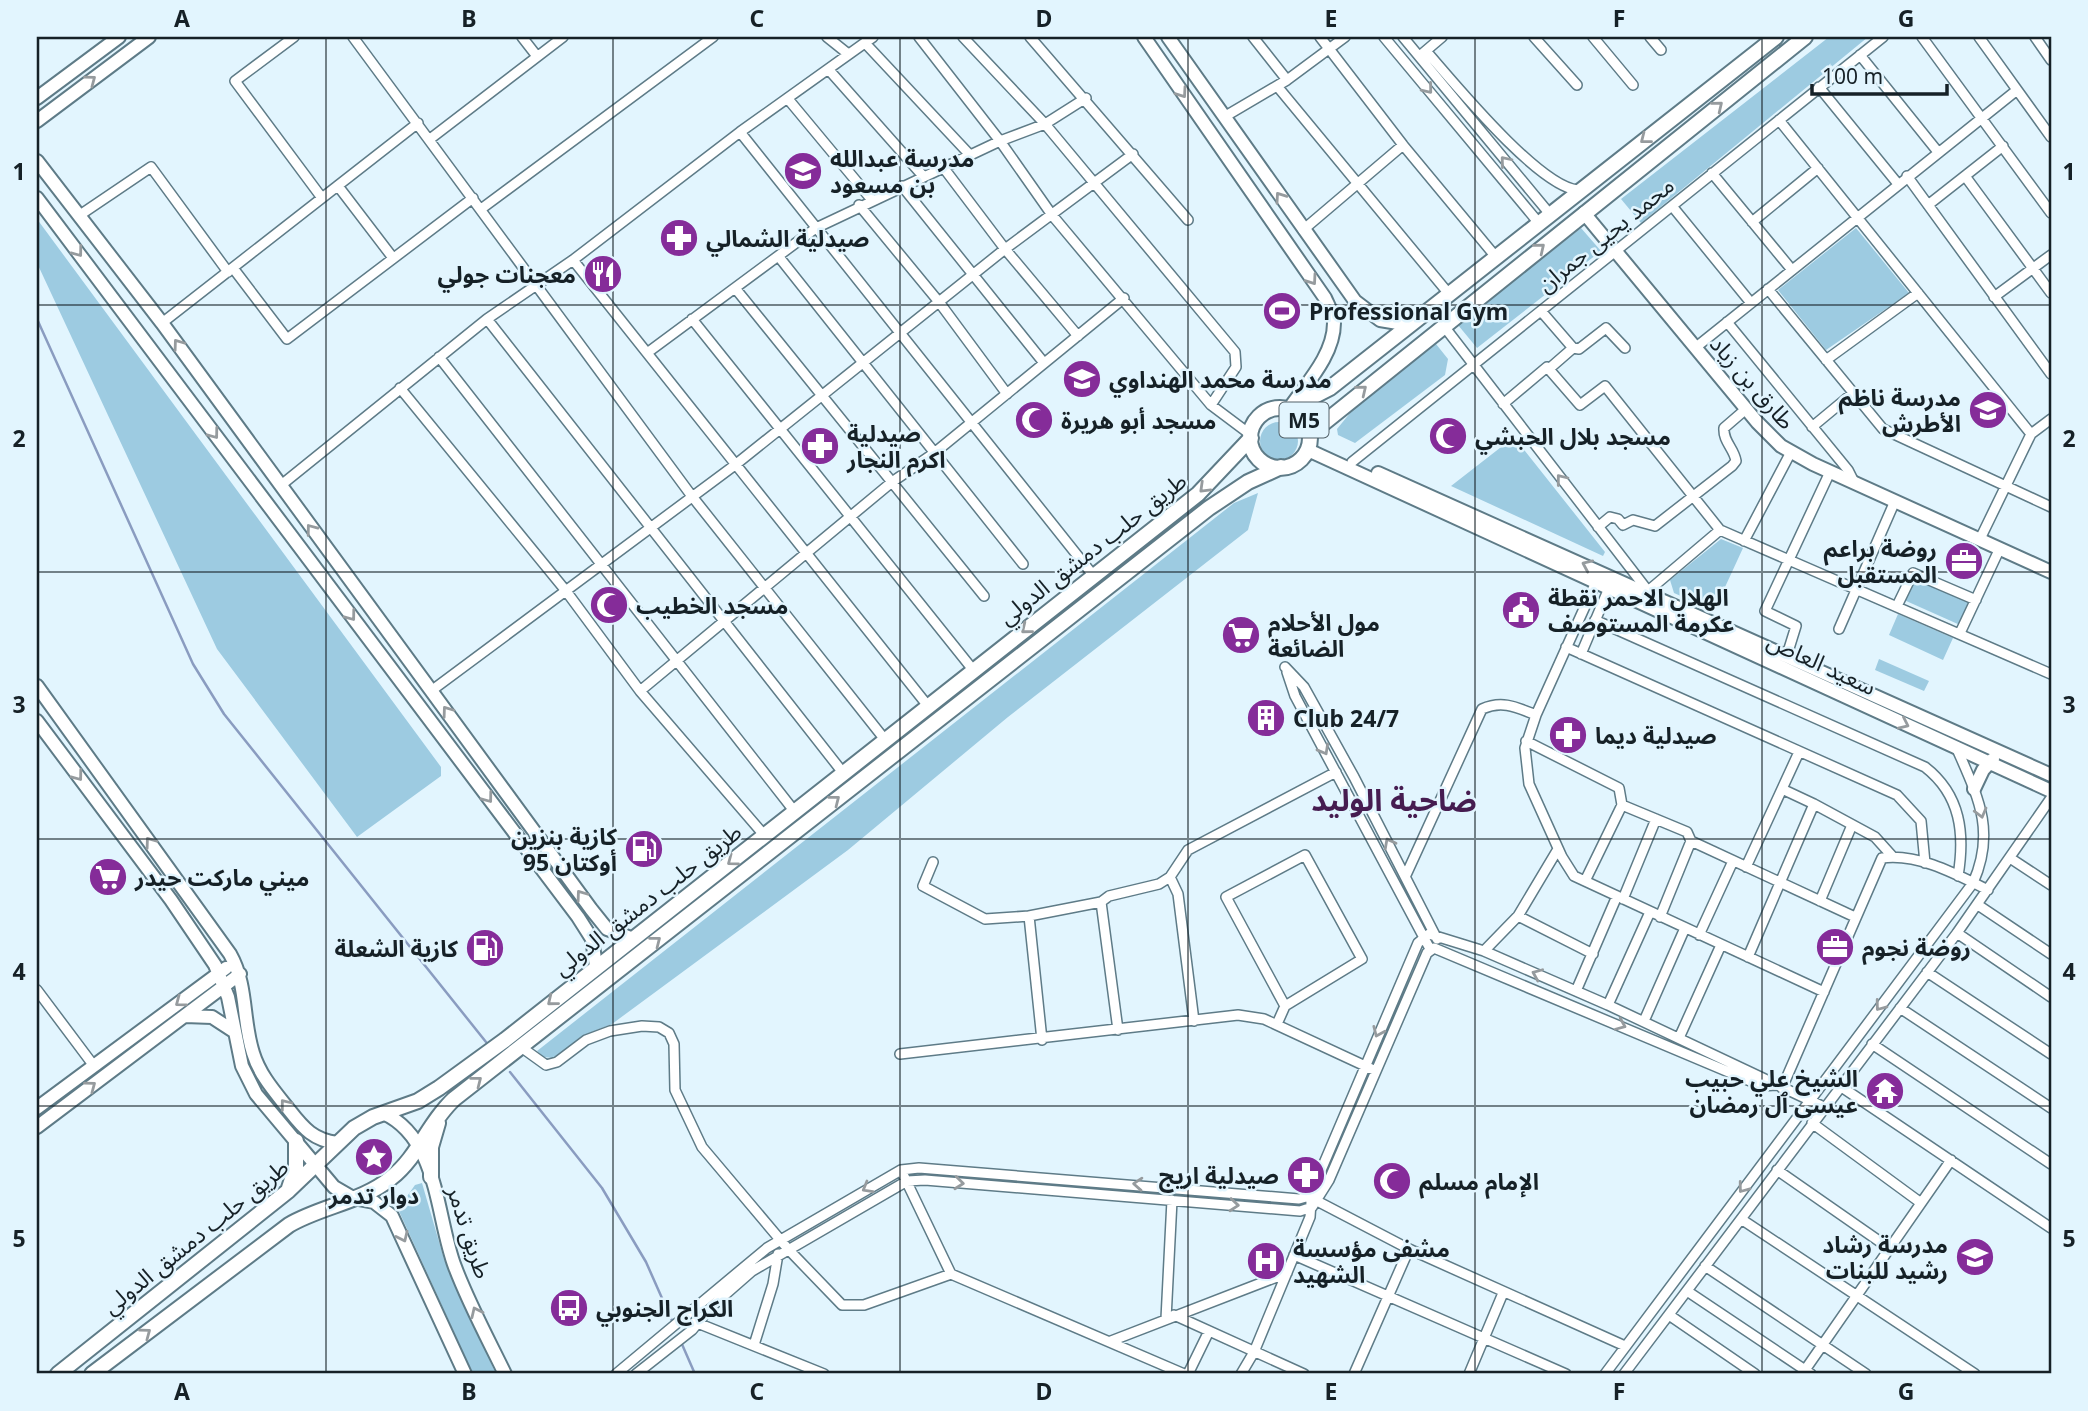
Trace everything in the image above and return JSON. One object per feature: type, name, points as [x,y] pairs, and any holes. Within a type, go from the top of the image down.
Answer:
[{"type":"highway","points":[[1289,409],[1330,388],[1578,190],[1776,37]]},
{"type":"highway","points":[[1309,442],[1443,325],[1805,37]]},
{"type":"highway","name":"M5","points":[[1289,409],[1303,419],[1309,442],[1293,465],[1281,467],[1263,462],[1257,456],[1251,437],[1257,419],[1268,411],[1289,409]]},
{"type":"highway","name":"طريق حلب دمشق الدولي","points":[[58,1374],[288,1191],[354,1128],[428,1095],[505,1040],[631,938],[844,774],[1198,494],[1251,437]]},
{"type":"highway","name":"طريق حلب دمشق الدولي","points":[[92,1374],[289,1224],[319,1209],[353,1198],[390,1179],[418,1146],[445,1107],[1209,508],[1248,482],[1281,467]]},
{"type":"highway","points":[[431,1177],[433,1137],[445,1107]]},
{"type":"highway","points":[[288,1191],[296,1167],[296,1141]]},
{"type":"main road","points":[[37,98],[119,37]]},
{"type":"main road","points":[[37,121],[149,37]]},
{"type":"main road","points":[[1143,37],[1325,298],[1335,320],[1331,342],[1315,372],[1289,409]]},
{"type":"main road","points":[[1168,37],[1355,301],[1380,320],[1410,325]]},
{"type":"main road","points":[[37,161],[162,323],[607,929],[631,938]]},
{"type":"main road","points":[[37,198],[578,917],[592,939],[596,966]]},
{"type":"main road","name":"طارق بن زياد","points":[[1584,213],[1746,409],[1781,446],[1830,472],[2051,572]]},
{"type":"main road","points":[[1309,442],[1648,591],[2051,775]]},
{"type":"main road","name":"سعيد العاص","points":[[1309,442],[1596,582],[2051,790]]},
{"type":"main road","points":[[37,686],[234,962],[240,974],[250,1040],[263,1076],[306,1131],[323,1140],[337,1143]]},
{"type":"main road","points":[[37,721],[211,958],[225,986],[239,1055],[251,1085],[334,1187],[353,1198],[374,1202],[392,1216],[466,1374]]},
{"type":"main road","points":[[1974,789],[1989,763],[2001,752]]},
{"type":"main road","points":[[201,987],[211,958]]},
{"type":"main road","points":[[37,1108],[234,962]]},
{"type":"main road","points":[[37,1128],[240,974]]},
{"type":"main road","points":[[185,1016],[212,1017],[235,1032]]},
{"type":"main road","name":"طريق تدمر","points":[[383,1113],[403,1126],[418,1146],[431,1177],[456,1270],[505,1374]]},
{"type":"street","points":[[294,37],[234,81],[322,198]]},
{"type":"street","points":[[353,37],[691,495],[886,741]]},
{"type":"street","points":[[522,37],[536,55]]},
{"type":"street","points":[[430,139],[536,55],[563,37]]},
{"type":"street","points":[[481,209],[713,37]]},
{"type":"street","points":[[827,37],[847,53]]},
{"type":"street","points":[[919,37],[1000,141],[1052,215],[1211,405],[1251,437]]},
{"type":"street","points":[[963,37],[1045,124],[1235,352],[1236,367],[1211,405]]},
{"type":"street","points":[[1030,37],[1086,98],[1188,220]]},
{"type":"street","points":[[1253,37],[1287,80]]},
{"type":"street","points":[[1320,37],[1403,145],[1496,257]]},
{"type":"street","points":[[1224,117],[1287,80],[1345,37]]},
{"type":"street","points":[[1384,37],[1544,218]]},
{"type":"street","points":[[1423,53],[1442,37]]},
{"type":"street","points":[[1534,37],[1577,85]]},
{"type":"street","points":[[1593,37],[1633,85]]},
{"type":"street","points":[[1650,37],[1661,50]]},
{"type":"street","name":"محمد يحيى جمران","points":[[1352,462],[1883,37]]},
{"type":"street","points":[[1922,37],[2051,213]]},
{"type":"street","points":[[1979,37],[2051,137]]},
{"type":"street","points":[[2035,37],[2051,60]]},
{"type":"street","points":[[1405,38],[1526,158],[1565,189],[1578,190]]},
{"type":"street","points":[[280,486],[487,319],[536,282],[573,260],[740,132],[829,70],[847,53],[869,40],[970,155]]},
{"type":"street","points":[[1423,53],[1544,218]]},
{"type":"street","points":[[1860,55],[1938,152]]},
{"type":"street","points":[[829,70],[923,176]]},
{"type":"street","points":[[1277,86],[1448,294]]},
{"type":"street","points":[[1819,88],[1898,184]]},
{"type":"street","points":[[1695,348],[2017,90]]},
{"type":"street","points":[[647,353],[816,228],[859,205],[1000,141],[1045,124],[1086,98]]},
{"type":"street","points":[[788,99],[872,200]]},
{"type":"street","points":[[1779,120],[2031,434]]},
{"type":"street","points":[[162,323],[418,122]]},
{"type":"street","points":[[740,132],[1093,575]]},
{"type":"street","points":[[1303,230],[1403,145]]},
{"type":"street","points":[[1928,205],[2003,146]]},
{"type":"street","points":[[431,691],[602,566],[691,495],[735,465],[1005,249],[1133,154]]},
{"type":"street","points":[[80,215],[151,167],[287,339],[473,198]]},
{"type":"street","points":[[943,167],[1005,249],[1077,335]]},
{"type":"street","points":[[1752,222],[1818,168]]},
{"type":"street","points":[[1712,173],[1792,270]]},
{"type":"street","points":[[1907,176],[2051,374]]},
{"type":"street","points":[[1965,176],[2051,293]]},
{"type":"street","points":[[338,186],[393,258]]},
{"type":"street","points":[[902,186],[1044,363]]},
{"type":"street","points":[[859,205],[939,302],[1007,394]]},
{"type":"street","points":[[1672,206],[1751,303]]},
{"type":"street","points":[[1994,297],[2051,255]]},
{"type":"street","points":[[779,257],[1023,564]]},
{"type":"street","points":[[573,260],[928,706]]},
{"type":"street","points":[[735,288],[984,596]]},
{"type":"street","points":[[1768,289],[1891,435],[2051,507]]},
{"type":"street","points":[[1826,360],[1918,293]]},
{"type":"street","points":[[640,691],[678,663],[892,482],[933,454],[970,421],[1124,298]]},
{"type":"street","points":[[1541,311],[1573,348],[1579,349],[1605,328],[1625,348]]},
{"type":"street","points":[[487,319],[844,774]]},
{"type":"street","points":[[692,319],[974,671]]},
{"type":"street","points":[[1727,322],[1854,483]]},
{"type":"street","points":[[1443,325],[1648,591],[1720,530]]},
{"type":"street","points":[[1503,404],[1573,348]]},
{"type":"street","points":[[439,357],[795,812]]},
{"type":"street","points":[[1550,368],[1580,405],[1602,388],[1608,388],[1720,530],[2051,674]]},
{"type":"street","points":[[400,388],[566,591],[640,691],[765,835]]},
{"type":"street","points":[[1812,427],[1853,393]]},
{"type":"street","points":[[1598,527],[1610,517],[1618,519],[1623,525],[1633,520],[1655,526],[1736,461],[1726,443],[1724,428],[1746,409]]},
{"type":"street","points":[[1980,539],[2031,434],[2051,419]]},
{"type":"street","points":[[1744,541],[1791,452]]},
{"type":"street","points":[[1787,655],[1796,626],[1765,611],[1830,472]]},
{"type":"street","points":[[1839,629],[1895,501]]},
{"type":"street","points":[[1960,633],[2000,548]]},
{"type":"street","points":[[1897,606],[1910,575],[1915,573],[1976,600]]},
{"type":"street","points":[[1596,582],[1527,741],[1529,784],[1558,849],[1574,876],[1824,992]]},
{"type":"street","points":[[1581,654],[1609,588]]},
{"type":"street","points":[[1595,620],[1925,767],[1939,778],[1958,813],[1963,850],[1958,876]]},
{"type":"street","points":[[1566,647],[1897,795],[1921,821],[1925,863]]},
{"type":"street","points":[[1430,949],[1295,696],[1285,667],[1304,687],[1406,875],[1441,948]]},
{"type":"street","points":[[1406,875],[1482,709],[1494,704],[1512,705],[1536,715]]},
{"type":"street","points":[[1527,741],[1619,788],[1622,805],[1585,881]]},
{"type":"street","points":[[1605,1374],[1973,883],[1983,857],[1986,832],[1974,789],[1957,749]]},
{"type":"street","points":[[1746,867],[1799,752]]},
{"type":"street","points":[[933,862],[923,886],[985,919],[1029,916],[1101,902],[1109,896],[1159,884],[1170,877],[1188,850],[1336,772]]},
{"type":"street","points":[[1782,789],[1875,837],[1893,856]]},
{"type":"street","points":[[1625,1374],[1978,905],[2010,858],[2048,812],[2051,798]]},
{"type":"street","points":[[1748,957],[1814,804]]},
{"type":"street","points":[[1622,805],[1687,832],[1691,841],[1856,917]]},
{"type":"street","points":[[1576,991],[1656,819]]},
{"type":"street","points":[[1820,901],[1852,825]]},
{"type":"street","points":[[1660,917],[1691,841]]},
{"type":"street","points":[[1484,951],[1518,916],[1558,849]]},
{"type":"street","points":[[1277,1024],[1285,1006],[1362,959],[1305,855],[1226,897],[1285,1006]]},
{"type":"street","points":[[1779,1087],[1882,858],[1893,856],[1925,863],[1988,890]]},
{"type":"street","points":[[2010,858],[2051,885]]},
{"type":"street","points":[[1699,935],[1733,861]]},
{"type":"street","points":[[1170,877],[1178,894],[1194,1021]]},
{"type":"street","points":[[1101,902],[1118,1030]]},
{"type":"street","points":[[1978,905],[2051,954]]},
{"type":"street","points":[[1608,1004],[1650,912]]},
{"type":"street","points":[[1029,916],[1042,1040]]},
{"type":"street","points":[[1518,916],[1592,954]]},
{"type":"street","points":[[1644,1021],[1685,928]]},
{"type":"street","points":[[1957,933],[2051,998]]},
{"type":"street","points":[[1423,936],[1435,935],[1484,951],[1608,1004],[1766,1077],[1779,1087],[1824,1107]]},
{"type":"street","points":[[1241,1374],[1254,1352],[1287,1273],[1364,1064],[1423,936]]},
{"type":"street","points":[[1679,1038],[1721,945]]},
{"type":"street","points":[[1430,949],[1441,948],[1762,1086],[1779,1087]]},
{"type":"street","points":[[636,1374],[698,1323],[724,1294],[778,1254],[907,1181],[925,1180],[1300,1211],[1313,1201],[1430,949]]},
{"type":"street","points":[[1927,972],[2051,1054]]},
{"type":"street","points":[[37,990],[94,1066]]},
{"type":"street","points":[[1900,1008],[2051,1108]]},
{"type":"street","points":[[900,1054],[1042,1040],[1238,1015],[1264,1018],[1376,1070]]},
{"type":"street","points":[[522,1047],[545,1065],[557,1062],[586,1040],[610,1031],[642,1026],[659,1027],[669,1033],[674,1044],[675,1090],[702,1147],[837,1303],[853,1308],[951,1274],[1186,1374],[1209,1331]]},
{"type":"street","points":[[1872,1044],[2051,1164]]},
{"type":"street","points":[[1840,1086],[2050,1224]]},
{"type":"street","points":[[1812,1123],[1921,1203]]},
{"type":"street","points":[[1687,1291],[1808,1372],[1822,1344],[1855,1294],[1951,1160]]},
{"type":"street","points":[[616,1374],[779,1239],[901,1170],[946,1170],[1313,1201],[1409,1250],[1625,1346]]},
{"type":"street","points":[[901,1170],[951,1274]]},
{"type":"street","points":[[1777,1170],[1889,1248]]},
{"type":"street","points":[[1170,1317],[1172,1200]]},
{"type":"street","points":[[1741,1219],[1975,1374]]},
{"type":"street","points":[[1354,1374],[1409,1250]]},
{"type":"street","points":[[754,1345],[773,1284],[778,1254]]},
{"type":"street","points":[[1294,1255],[1566,1374]]},
{"type":"street","points":[[1705,1266],[1866,1374]]},
{"type":"street","points":[[1111,1341],[1287,1273]]},
{"type":"street","points":[[1469,1374],[1503,1293]]},
{"type":"street","points":[[1669,1315],[1755,1374]]},
{"type":"street","points":[[688,1317],[824,1374]]},
{"type":"street","points":[[1170,1317],[1209,1331],[1304,1374]]},
{"type":"shaded area","points":[[1829,37],[1868,37],[1641,223],[1621,199]]},
{"type":"shaded area","points":[[37,219],[441,767],[441,776],[357,837],[217,649],[37,263]]},
{"type":"shaded area","points":[[1581,228],[1601,251],[1477,348],[1458,325]]},
{"type":"shaded area","points":[[1856,228],[1909,293],[1826,350],[1778,290]]},
{"type":"shaded area","points":[[1436,344],[1448,359],[1445,375],[1355,443],[1338,435],[1337,429],[1355,407]]},
{"type":"shaded area","points":[[1279,422],[1292,428],[1298,441],[1292,454],[1279,460],[1266,454],[1260,441],[1266,428]]},
{"type":"shaded area","points":[[1514,437],[1605,552],[1603,556],[1451,486]]},
{"type":"shaded area","points":[[1258,493],[1248,530],[1008,717],[848,850],[612,1024],[587,1034],[553,1058],[543,1057],[537,1051],[1234,503]]},
{"type":"shaded area","points":[[1721,539],[1743,548],[1714,611],[1674,593],[1670,580]]},
{"type":"shaded area","points":[[1915,578],[1970,603],[1960,625],[1904,600]]},
{"type":"shaded area","points":[[1898,614],[1953,638],[1943,660],[1889,635]]},
{"type":"shaded area","points":[[1879,659],[1929,681],[1924,691],[1875,670]]},
{"type":"shaded area","points":[[422,1183],[444,1259],[496,1374],[473,1374],[398,1209],[415,1185]]},
{"type":"waterway","points":[[37,319],[193,664],[224,714],[486,1042]]},
{"type":"waterway","points":[[510,1072],[602,1188],[646,1262],[673,1323]]},
{"type":"waterway","points":[[681,1342],[695,1374]]},
{"type":"place","name":"مدرسة عبدالله بن مسعود","points":[[803,171]]},
{"type":"place","name":"صيدلية الشمالي","points":[[679,238]]},
{"type":"place","name":"معجنات جولي","points":[[603,274]]},
{"type":"place","name":"Professional Gym","points":[[1282,311]]},
{"type":"place","name":"مدرسة محمد الهنداوي","points":[[1082,379]]},
{"type":"place","name":"مدرسة ناظم الأطرش","points":[[1988,410]]},
{"type":"place","name":"مسجد أبو هريرة","points":[[1034,420]]},
{"type":"place","name":"مسجد بلال الحبشي","points":[[1448,436]]},
{"type":"place","name":"صيدلية اكرم النجار","points":[[820,446]]},
{"type":"place","name":"روضة براعم المستقبل","points":[[1964,561]]},
{"type":"place","name":"مسجد الخطيب","points":[[609,605]]},
{"type":"place","name":"الهلال الاحمر نقطة عكرمة المستوصف","points":[[1521,610]]},
{"type":"place","name":"مول الأحلام الضائعة","points":[[1241,635]]},
{"type":"place","name":"Club 24/7","points":[[1266,718]]},
{"type":"place","name":"صيدلية ديما","points":[[1568,735]]},
{"type":"place","name":"كازية بنزين أوكتان 95","points":[[644,849]]},
{"type":"place","name":"ميني ماركت حيدر","points":[[108,877]]},
{"type":"place","name":"روضة نجوم","points":[[1835,947]]},
{"type":"place","name":"كازية الشعلة","points":[[485,948]]},
{"type":"place","name":"الشيخ علي حبيب عيسى ٱل رمضان","points":[[1885,1091]]},
{"type":"place","name":"دوار تدمر","points":[[374,1157]]},
{"type":"place","name":"صيدلية اريج","points":[[1306,1175]]},
{"type":"place","name":"الإمام مسلم","points":[[1392,1181]]},
{"type":"place","name":"مدرسة رشاد رشيد للبنات","points":[[1975,1257]]},
{"type":"place","name":"مشفى مؤسسة الشهيد","points":[[1266,1261]]},
{"type":"place","name":"الكراج الجنوبي","points":[[569,1308]]},
{"type":"district","name":"ضاحية الوليد","points":[[1394,799]]}]
